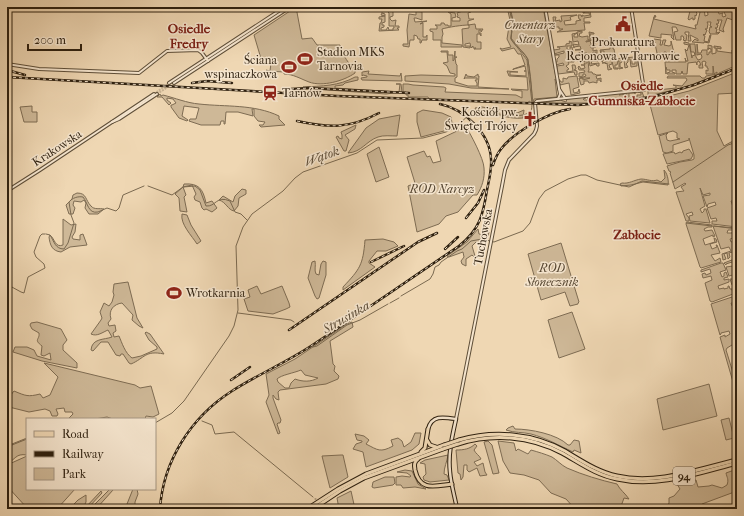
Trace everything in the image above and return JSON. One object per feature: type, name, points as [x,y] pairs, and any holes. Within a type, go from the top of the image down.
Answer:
[{"type":"main road","points":[[414,456],[424,450],[428,429],[432,421],[442,417],[456,419]]},
{"type":"main road","name":"Tuchowska","points":[[456,419],[451,443],[450,463],[457,509]]},
{"type":"main road","name":"94","points":[[307,509],[328,494],[376,469],[470,437],[490,434],[506,434],[526,437],[554,446],[590,466],[607,473],[638,479],[667,477],[737,460]]},
{"type":"main road","name":"94","points":[[313,509],[351,485],[374,474],[423,456],[451,443],[496,437],[531,441],[561,453],[597,473],[617,480],[638,482],[667,480],[737,463]]},
{"type":"main road","points":[[427,440],[432,446],[444,447]]},
{"type":"main road","points":[[423,456],[416,460],[414,467],[418,480],[425,485],[452,484]]},
{"type":"main road","points":[[400,464],[409,463],[414,467]]},
{"type":"street","points":[[174,83],[285,7]]},
{"type":"street","points":[[169,84],[290,7]]},
{"type":"street","points":[[428,7],[454,10],[471,7]]},
{"type":"street","points":[[545,7],[560,95],[558,99],[644,90],[631,7]]},
{"type":"street","points":[[727,7],[737,9]]},
{"type":"street","points":[[7,64],[45,69],[138,73],[167,51],[197,50],[202,53],[207,60]]},
{"type":"street","points":[[558,88],[565,98]]},
{"type":"street","name":"Krakowska","points":[[7,192],[118,117],[155,94]]},
{"type":"street","name":"Tuchowska","points":[[456,419],[502,186],[508,163],[513,155],[534,134],[536,130],[535,102],[538,100],[558,99]]},
{"type":"green space","points":[[296,7],[302,39],[312,38],[317,45],[340,45],[346,59],[357,70],[355,73],[339,81],[320,84],[284,74],[284,72],[267,71],[266,70],[270,71],[271,63],[262,62],[254,35]]},
{"type":"green space","points":[[507,7],[509,7],[512,22],[511,39],[527,60],[532,103],[529,101],[528,103],[429,99],[428,97],[408,97],[406,92],[403,92],[403,84],[408,84],[444,87],[446,88],[445,92],[516,95],[522,98],[522,91],[511,89],[528,90],[527,77],[509,76],[507,71],[518,72],[510,72],[510,75],[526,76],[525,66],[513,70],[513,69],[525,65],[521,54],[518,54],[514,48],[502,51],[500,48],[511,47],[507,39],[510,20]]},
{"type":"green space","name":"Cmentarz Stary","points":[[510,7],[543,7],[557,83],[555,79],[557,97],[534,99],[533,103],[528,59],[511,38],[513,20]]},
{"type":"green space","points":[[691,7],[704,7],[705,16],[708,15],[707,7],[711,7],[712,10],[712,7],[719,7],[719,14],[723,13],[723,17],[726,16],[723,10],[726,9],[735,11],[733,17],[737,16],[737,19],[733,20],[727,18],[723,29],[724,32],[719,30],[722,20],[717,20],[719,21],[718,24],[716,24],[718,25],[717,28],[715,28],[717,29],[716,33],[720,32],[718,34],[710,34],[710,27],[712,27],[710,26],[711,22],[707,22],[707,29],[705,29],[707,30],[705,35],[703,35],[705,36],[704,41],[708,42],[711,35],[709,43],[704,43],[692,42],[695,39],[698,41],[698,39],[690,35],[691,41],[688,41],[689,32],[685,32],[687,35],[686,41],[683,40],[683,36],[681,36],[681,40],[676,40],[674,32],[678,31],[676,27],[672,27],[674,40],[671,37],[672,35],[661,34],[661,38],[649,36],[654,17],[654,19],[696,29],[695,25],[697,25],[701,8],[697,8],[698,10],[696,12],[696,16],[695,15],[695,19],[693,20],[692,18],[689,20]]},
{"type":"green space","points":[[386,8],[393,12],[393,16],[390,17],[390,19],[392,21],[396,20],[395,26],[399,26],[399,28],[397,28],[399,30],[379,31],[382,19],[379,19],[379,17],[385,16],[385,22],[382,23],[384,27],[381,28],[381,30],[386,30],[388,27],[389,30],[393,30],[394,28],[394,26],[389,26],[389,11],[381,12],[381,10]]},
{"type":"green space","points":[[472,8],[470,9],[471,12],[468,13],[469,19],[474,19],[468,21],[468,25],[475,24],[476,29],[483,29],[481,32],[481,30],[479,30],[481,36],[480,34],[477,34],[477,42],[481,42],[481,49],[474,49],[476,48],[473,48],[473,46],[471,48],[470,43],[465,44],[465,46],[470,46],[470,48],[463,47],[462,29],[469,28],[469,25],[442,29],[442,43],[462,45],[462,47],[441,47],[441,40],[433,40],[433,32],[430,31],[430,29],[437,29],[437,26],[435,25],[441,25],[441,23],[444,23],[445,25],[451,26],[451,14],[448,12],[455,13],[456,17],[452,18],[452,21],[460,21],[460,18],[457,17],[457,13]]},
{"type":"green space","points":[[416,11],[422,12],[422,20],[414,18],[415,22],[427,21],[420,24],[423,23],[423,37],[426,37],[427,35],[427,40],[422,40],[420,43],[420,39],[414,35],[414,40],[410,40],[409,47],[403,46],[403,44],[408,44],[407,30],[409,14],[416,15]]},
{"type":"green space","points":[[590,11],[591,17],[584,18],[584,22],[590,22],[584,23],[585,30],[557,32],[563,29],[554,27],[553,17],[556,17],[555,21],[560,20],[560,22],[562,21],[561,16],[577,15],[570,17],[571,20],[564,21],[565,25],[576,24],[576,21],[581,20],[579,19],[578,15],[581,15],[582,17],[582,15],[590,15],[589,13],[583,12]]},
{"type":"green space","points":[[582,31],[579,36],[588,36],[588,40],[590,39],[589,32],[594,33],[590,34],[591,40],[595,38],[595,40],[586,41],[586,42],[590,41],[591,44],[595,42],[596,46],[594,46],[594,44],[590,45],[591,48],[596,47],[593,48],[593,51],[597,50],[598,55],[592,57],[591,60],[598,59],[598,61],[592,61],[591,64],[599,63],[599,66],[596,64],[590,66],[588,61],[588,72],[601,75],[596,76],[597,79],[601,78],[601,82],[600,80],[597,80],[597,83],[589,83],[588,81],[584,81],[584,84],[581,85],[579,78],[586,76],[583,74],[583,76],[579,77],[579,73],[585,72],[584,70],[579,70],[578,67],[579,66],[581,69],[585,68],[584,63],[587,63],[587,61],[581,62],[583,61],[582,58],[579,58],[577,61],[576,57],[581,57],[581,55],[587,53],[576,54],[581,52],[581,50],[575,50],[581,49],[580,46],[574,48],[573,44],[579,45],[578,41],[573,42],[572,34],[577,33],[574,37],[578,37],[577,32]]},
{"type":"green space","points":[[654,39],[661,40],[660,45],[662,45],[663,40],[666,40],[664,45],[669,46],[671,45],[671,41],[674,53],[670,53],[670,58],[667,58],[666,52],[664,52],[662,55],[663,58],[658,58]]},
{"type":"green space","points":[[569,41],[572,42],[572,46],[567,46],[567,49],[570,50],[570,47],[572,47],[573,52],[568,53],[569,56],[573,55],[573,57],[569,57],[569,60],[574,60],[574,62],[568,62],[569,64],[566,66],[569,69],[567,72],[573,71],[572,65],[575,65],[576,69],[574,70],[577,71],[577,75],[575,75],[574,72],[558,74],[557,66],[564,65],[563,63],[556,65],[559,55],[555,55],[564,53],[564,51],[554,54],[553,47],[554,50],[560,49],[557,47],[566,46],[566,44],[570,43]]},
{"type":"green space","points":[[610,42],[613,44],[615,55],[613,57],[614,59],[634,57],[636,55],[636,58],[632,59],[632,64],[635,64],[635,61],[637,61],[637,66],[631,67],[630,59],[628,59],[626,64],[628,67],[625,68],[624,60],[622,60],[620,67],[623,68],[619,69],[618,61],[615,68],[618,69],[614,69],[612,62],[612,64],[609,65],[612,69],[608,70],[607,63],[602,63],[606,62],[605,58],[602,62],[601,58],[605,57],[605,55],[601,55],[604,54],[604,51],[601,51],[601,54],[600,50],[610,49]]},
{"type":"green space","points":[[684,42],[689,43],[692,58],[692,56],[695,55],[694,52],[691,52],[690,44],[695,44],[696,57],[698,60],[702,57],[701,54],[697,55],[697,44],[698,53],[701,53],[702,50],[707,50],[707,55],[711,52],[708,45],[712,46],[712,54],[716,53],[716,48],[714,48],[714,46],[721,47],[721,49],[717,48],[717,51],[732,53],[732,50],[734,50],[733,58],[735,58],[735,54],[737,54],[737,67],[735,66],[719,73],[718,75],[680,89],[648,96],[648,91],[676,88],[676,86],[673,85],[682,86],[687,80],[686,78],[667,78],[668,76],[700,76],[705,78],[706,76],[717,74],[717,72],[714,74],[713,66],[713,74],[706,74],[706,70],[708,71],[708,68],[705,66],[706,62],[702,62],[703,68],[699,68],[699,65],[701,65],[699,61],[697,62],[697,65],[696,62],[688,63],[687,74],[683,74],[682,71],[681,74],[676,74],[676,70],[672,70],[675,74],[667,74],[670,70],[667,70],[666,67],[666,74],[665,62],[686,62],[685,58],[686,61],[688,61],[685,49],[687,51],[689,45],[684,44]]},
{"type":"green space","points":[[441,51],[448,51],[448,55],[453,55],[453,61],[455,51],[455,57],[457,57],[455,58],[457,65],[457,77],[455,78],[455,82],[468,86],[477,86],[475,80],[477,80],[477,78],[464,79],[466,74],[467,76],[474,77],[478,74],[478,87],[509,89],[471,88],[449,84],[405,81],[405,76],[455,76],[455,74],[450,73],[447,66],[443,63],[448,62],[447,52]]},
{"type":"green space","points":[[369,71],[368,74],[400,76],[401,73],[402,81],[362,80],[361,78],[367,76],[362,76],[362,72]]},
{"type":"green space","points":[[737,72],[737,93],[718,94],[717,131],[724,146],[731,142],[737,141],[737,203],[736,200],[731,201],[733,207],[737,206],[737,227],[712,224],[712,221],[717,221],[716,218],[711,219],[707,208],[716,205],[715,202],[708,204],[707,207],[703,196],[710,195],[710,193],[703,195],[700,188],[705,206],[700,209],[702,213],[704,209],[706,209],[710,223],[690,221],[689,216],[693,215],[692,212],[686,214],[689,221],[686,221],[676,192],[684,191],[681,187],[686,184],[685,183],[675,189],[670,173],[671,172],[667,166],[694,159],[689,138],[689,140],[673,145],[673,151],[667,153],[663,152],[659,136],[668,133],[666,135],[667,140],[670,141],[680,139],[677,138],[677,133],[673,131],[658,135],[649,101],[689,91]]},
{"type":"green space","points":[[577,76],[579,87],[573,89],[574,93],[578,92],[579,89],[580,93],[571,95],[569,83],[560,85],[559,79],[563,82],[563,78],[567,79],[568,77]]},
{"type":"green space","points":[[358,77],[358,80],[335,86],[335,88],[399,92],[401,84],[402,92],[386,94],[303,87],[337,84]]},
{"type":"green space","points":[[624,92],[635,92],[629,93],[629,98],[641,95],[641,93],[638,92],[642,92],[644,97],[591,103],[538,103],[560,100],[566,102],[567,99],[586,97],[583,99],[588,100],[587,97],[622,93],[619,95],[627,94]]},
{"type":"green space","points":[[160,94],[161,96],[163,95],[186,102],[260,109],[279,116],[279,119],[285,125],[261,127],[259,125],[263,125],[265,122],[258,121],[254,116],[254,109],[252,109],[253,116],[238,112],[226,112],[225,124],[224,121],[221,121],[220,125],[201,125],[189,121],[190,119],[196,119],[199,108],[184,106],[182,116],[188,120],[187,121],[179,118],[171,107],[171,105],[176,103],[173,99],[167,98],[167,100],[171,103],[169,105],[162,97],[157,97]]},
{"type":"green space","points":[[32,106],[32,112],[37,112],[37,122],[24,122],[20,107]]},
{"type":"green space","points":[[482,107],[517,113],[524,110],[523,118],[512,118],[484,113],[478,114],[475,108]]},
{"type":"green space","points":[[423,110],[442,113],[451,117],[452,123],[458,124],[444,131],[421,137],[417,122],[417,113]]},
{"type":"green space","points":[[400,115],[397,136],[378,137],[357,151],[348,153],[366,128],[379,119]]},
{"type":"green space","points":[[356,125],[355,129],[345,135],[349,140],[346,151],[344,151],[336,137],[338,136],[342,139],[341,132]]},
{"type":"green space","name":"ROD Narcyz","points":[[465,125],[482,159],[484,175],[480,189],[477,195],[473,195],[458,212],[446,216],[439,224],[417,232],[408,186],[415,183],[407,157],[424,151],[427,157],[430,156],[433,163],[441,161],[436,141],[457,131]]},
{"type":"green space","points":[[379,147],[389,177],[376,182],[367,154]]},
{"type":"green space","points":[[689,149],[693,155],[691,159],[667,164],[663,154],[674,152],[675,154],[680,152],[682,153],[683,151]]},
{"type":"green space","points":[[664,170],[668,177],[668,185],[643,182],[621,186],[620,184],[641,179],[653,181],[657,180],[661,182],[665,178]]},
{"type":"green space","points":[[184,184],[189,184],[197,186],[202,191],[206,203],[212,201],[217,208],[212,212],[206,209],[204,210],[200,202],[195,200],[194,197],[196,194],[192,185],[183,187]]},
{"type":"green space","points":[[183,187],[186,195],[184,197],[187,212],[180,211],[179,198],[175,194]]},
{"type":"green space","points":[[242,189],[246,190],[246,194],[239,198],[238,206],[234,211],[219,200],[223,196],[233,202],[235,196]]},
{"type":"green space","points":[[77,193],[83,194],[92,207],[104,209],[98,214],[89,214],[85,208],[86,203],[84,200],[81,202],[74,201],[73,205],[75,208],[73,214],[69,214],[66,205],[72,199],[73,195]]},
{"type":"green space","points":[[182,214],[187,215],[191,225],[201,241],[197,244],[183,222]]},
{"type":"green space","points":[[63,219],[71,225],[76,224],[75,232],[72,237],[73,239],[80,240],[80,235],[83,234],[87,245],[70,247],[61,252],[54,249],[51,245],[49,237],[50,235],[58,245],[63,245]]},
{"type":"green space","points":[[687,222],[712,225],[712,227],[704,229],[705,231],[712,230],[715,236],[713,237],[713,235],[703,239],[705,245],[715,242],[714,238],[716,239],[717,242],[710,244],[712,249],[717,247],[717,245],[720,253],[711,255],[715,261],[720,258],[721,262],[701,268],[700,267],[686,224]]},
{"type":"green space","points":[[713,226],[737,228],[737,232],[732,233],[737,233],[737,237],[730,239],[731,242],[736,241],[737,239],[735,248],[737,248],[737,257],[734,258],[732,252],[729,253],[730,257],[728,259],[727,253],[724,254],[726,259],[723,260],[722,254],[731,251],[729,247],[721,249]],"holes":[[[728,230],[733,230],[732,233],[727,233]]]},
{"type":"green space","points":[[478,229],[479,234],[484,235],[486,230],[489,232],[488,236],[482,240],[483,243],[480,245],[476,242],[472,246],[475,256],[474,257],[472,255],[466,259],[466,266],[462,264],[461,261],[464,257],[463,252],[449,257],[447,256],[467,242]]},
{"type":"green space","points":[[383,239],[394,242],[398,246],[386,251],[377,251],[369,261],[369,263],[375,267],[343,290],[343,287],[360,266],[365,240]]},
{"type":"green space","name":"ROD Słonecznik","points":[[561,243],[579,302],[578,304],[570,306],[565,292],[541,300],[528,254]]},
{"type":"green space","points":[[737,258],[737,279],[736,274],[729,276],[726,267],[733,266],[732,262],[726,265],[724,263]]},
{"type":"green space","points":[[315,261],[315,272],[319,275],[321,264],[323,261],[326,262],[326,275],[319,298],[317,299],[308,278],[312,262]]},
{"type":"green space","points":[[723,263],[726,270],[720,272],[722,277],[726,272],[728,277],[724,278],[724,280],[729,279],[729,282],[718,286],[719,289],[728,288],[729,286],[730,289],[732,289],[733,294],[712,302],[710,301],[705,283],[712,280],[711,276],[703,278],[702,274],[705,273],[706,275],[711,273],[710,269],[701,272],[701,270]]},
{"type":"green space","points":[[730,279],[737,279],[737,282],[733,282],[734,284],[732,285]]},
{"type":"green space","points":[[128,282],[137,318],[143,328],[132,320],[133,315],[122,303],[114,306],[110,313],[111,319],[108,323],[109,326],[115,325],[116,331],[113,333],[114,337],[119,336],[126,351],[132,358],[157,349],[157,347],[149,340],[145,333],[146,332],[150,334],[164,354],[149,354],[131,364],[123,354],[120,356],[116,355],[108,342],[101,342],[93,351],[91,350],[96,341],[112,337],[108,330],[98,335],[91,334],[102,318],[100,312],[104,303],[109,306],[112,302],[114,295],[114,284]]},
{"type":"green space","points":[[257,286],[261,294],[282,286],[290,307],[273,314],[248,311],[244,299],[250,297],[248,290]]},
{"type":"green space","points":[[734,297],[736,303],[731,303],[732,306],[737,304],[737,342],[726,350],[735,379],[737,379],[733,382],[720,337],[725,335],[725,337],[730,334],[729,331],[721,333],[720,335],[711,304]]},
{"type":"green space","points":[[572,312],[585,349],[559,358],[548,320]]},
{"type":"green space","points":[[37,322],[61,329],[67,340],[63,345],[63,350],[77,363],[77,368],[42,361],[13,352],[15,347],[27,347],[34,350],[37,356],[51,360],[50,353],[44,356],[41,355],[42,346],[37,341],[39,333],[32,329],[30,325],[31,323]]},
{"type":"green space","points":[[352,322],[353,327],[330,341],[333,364],[335,366],[334,371],[339,376],[338,379],[326,384],[280,390],[278,392],[279,400],[273,395],[281,420],[280,423],[277,424],[280,433],[278,434],[266,402],[269,395],[266,374],[295,359]],"holes":[[[301,370],[305,375],[318,378],[307,381],[295,379],[289,388],[285,388],[278,382],[277,379],[281,376]]]},
{"type":"green space","points":[[44,363],[135,385],[140,388],[151,386],[159,414],[153,417],[146,416],[145,418],[69,418],[73,414],[72,412],[65,412],[64,408],[56,409],[58,414],[57,416],[52,416],[50,411],[45,409],[29,412],[9,407],[10,396],[14,391],[27,396],[40,394],[43,398],[50,395],[58,377]]},
{"type":"green space","points":[[709,384],[717,416],[663,430],[657,399]]},
{"type":"green space","points":[[729,418],[734,438],[726,440],[721,420]]},
{"type":"green space","points":[[513,426],[515,429],[535,431],[550,435],[568,445],[570,445],[574,440],[579,441],[581,453],[574,450],[573,452],[528,433],[506,430]]},
{"type":"green space","points":[[415,433],[421,433],[419,444],[412,450],[366,467],[363,452],[353,449],[356,444],[362,442],[357,440],[355,434],[364,436],[369,440],[366,444],[382,450],[393,446],[391,440],[398,438],[402,441],[404,447],[411,442]]},
{"type":"green space","points":[[26,438],[26,455],[20,455],[7,463],[7,446]]},
{"type":"green space","points":[[488,441],[492,445],[499,473],[493,474],[484,442]]},
{"type":"green space","points":[[498,441],[514,443],[516,451],[518,449],[528,454],[531,450],[542,453],[552,457],[573,471],[617,484],[629,499],[624,498],[620,509],[575,509],[566,499],[551,493],[539,480],[524,475],[510,473],[503,461]]},
{"type":"green space","points":[[475,444],[477,446],[474,450],[481,459],[474,462],[477,466],[483,463],[487,475],[480,476],[477,468],[469,472],[467,470],[467,465],[464,465],[463,477],[461,480],[460,474],[458,473],[456,450],[467,449]]},
{"type":"green space","points":[[343,455],[348,477],[330,488],[322,456]]},
{"type":"green space","points":[[448,455],[444,474],[447,475],[449,480],[430,482],[424,480],[423,477],[426,474],[425,464],[420,463],[425,460]]},
{"type":"green space","points":[[26,456],[26,490],[74,490],[57,509],[27,508],[7,486],[7,465]]},
{"type":"green space","points":[[737,469],[737,491],[702,504],[703,509],[678,509],[676,507],[666,509],[669,503],[669,498],[674,496],[680,489],[677,484],[696,480],[698,487],[712,485],[722,488],[728,483],[726,473]]},
{"type":"green space","points":[[405,470],[412,471],[418,484],[426,489],[415,487],[403,488],[401,485],[396,485],[396,477],[411,476],[407,473],[397,472]]},
{"type":"green space","points":[[385,477],[394,477],[395,483],[393,485],[372,487],[373,482]]},
{"type":"green space","points":[[109,490],[113,490],[96,509],[90,509]]},
{"type":"green space","points":[[133,490],[137,490],[138,494],[135,507],[157,509],[127,509],[127,504]]},
{"type":"green space","points":[[101,491],[102,493],[88,508],[90,509],[69,509],[78,500],[86,495],[85,508]]},
{"type":"green space","points":[[351,491],[355,509],[339,509],[337,498]]},
{"type":"waterway","name":"Wątok","points":[[156,422],[172,413],[184,401],[229,336],[234,326],[238,310],[236,246],[243,227],[252,214],[283,191],[295,178],[303,172],[357,153],[377,140],[423,138],[446,132],[456,127],[473,111],[512,116],[519,116],[531,111],[532,93],[528,62],[526,56],[511,39],[513,21],[509,7]]},
{"type":"waterway","name":"Strusinka","points":[[673,182],[728,145],[737,142]]},
{"type":"waterway","name":"Strusinka","points":[[401,296],[430,279],[435,267],[462,249],[471,241],[482,239],[494,242],[523,231],[530,223],[539,199],[545,191],[568,179],[586,175],[597,180],[629,187],[642,181],[669,184]]},
{"type":"waterway","points":[[46,234],[50,235],[59,248],[64,249],[68,243],[74,223],[69,202],[72,199],[83,197],[90,210],[95,212],[107,208],[116,211],[119,208],[123,195],[144,186]]},
{"type":"waterway","points":[[148,186],[172,195],[183,187],[195,186],[200,190],[206,206],[212,205],[222,199],[230,201],[235,212],[241,214],[247,220]]},
{"type":"waterway","points":[[686,223],[712,226]]},
{"type":"waterway","points":[[714,226],[737,229]]},
{"type":"waterway","points":[[10,286],[24,293],[28,277],[45,268],[44,264],[36,257],[34,252],[40,236],[45,234]]},
{"type":"waterway","name":"Strusinka","points":[[390,303],[399,298]]},
{"type":"waterway","name":"Strusinka","points":[[313,347],[317,346],[347,325],[360,320],[388,304]]},
{"type":"waterway","name":"Strusinka","points":[[238,313],[291,320],[294,322]]},
{"type":"waterway","name":"Wątok","points":[[101,418],[110,418]]},
{"type":"waterway","points":[[202,421],[212,425],[215,434],[234,432],[313,497]]},
{"type":"waterway","name":"Wątok","points":[[7,447],[26,439]]},
{"type":"tunnel","points":[[154,94],[169,83]]},
{"type":"tunnel","points":[[157,94],[174,83]]},
{"type":"railway","points":[[7,77],[337,96],[578,105],[625,101],[656,96],[694,85],[737,68]]},
{"type":"railway","points":[[7,70],[25,75]]},
{"type":"railway","points":[[192,83],[207,81],[232,83]]},
{"type":"railway","points":[[291,89],[309,88],[409,93]]},
{"type":"railway","points":[[160,509],[162,491],[173,457],[192,427],[217,402],[242,385],[301,352],[459,246],[472,234],[484,207],[490,174],[490,149],[481,131],[474,124],[458,111],[440,104]]},
{"type":"railway","points":[[493,165],[501,149],[514,136],[542,118],[570,109]]},
{"type":"railway","points":[[297,121],[319,125],[339,126],[358,122],[379,113]]},
{"type":"railway","points":[[466,218],[478,203],[484,190]]},
{"type":"railway","points":[[289,330],[418,242],[437,233]]},
{"type":"railway","points":[[445,249],[458,237]]},
{"type":"railway","points":[[371,262],[404,246]]},
{"type":"railway","points":[[231,380],[250,367]]},
{"type":"place","name":"Prokuratura Rejonowa w Tarnowie","points":[[623,24]]},
{"type":"place","name":"Stadion MKS Tarnovia","points":[[305,59]]},
{"type":"place","name":"Ściana wspinaczkowa","points":[[289,67]]},
{"type":"place","name":"Tarnów","points":[[270,93]]},
{"type":"place","name":"Kościół pw. Świętej Trójcy","points":[[530,119]]},
{"type":"place","name":"Wrotkarnia","points":[[174,293]]},
{"type":"district","name":"Osiedle Fredry","points":[[189,36]]},
{"type":"district","name":"Osiedle Gumniska-Zabłocie","points":[[642,92]]},
{"type":"district","name":"Zabłocie","points":[[637,234]]}]
